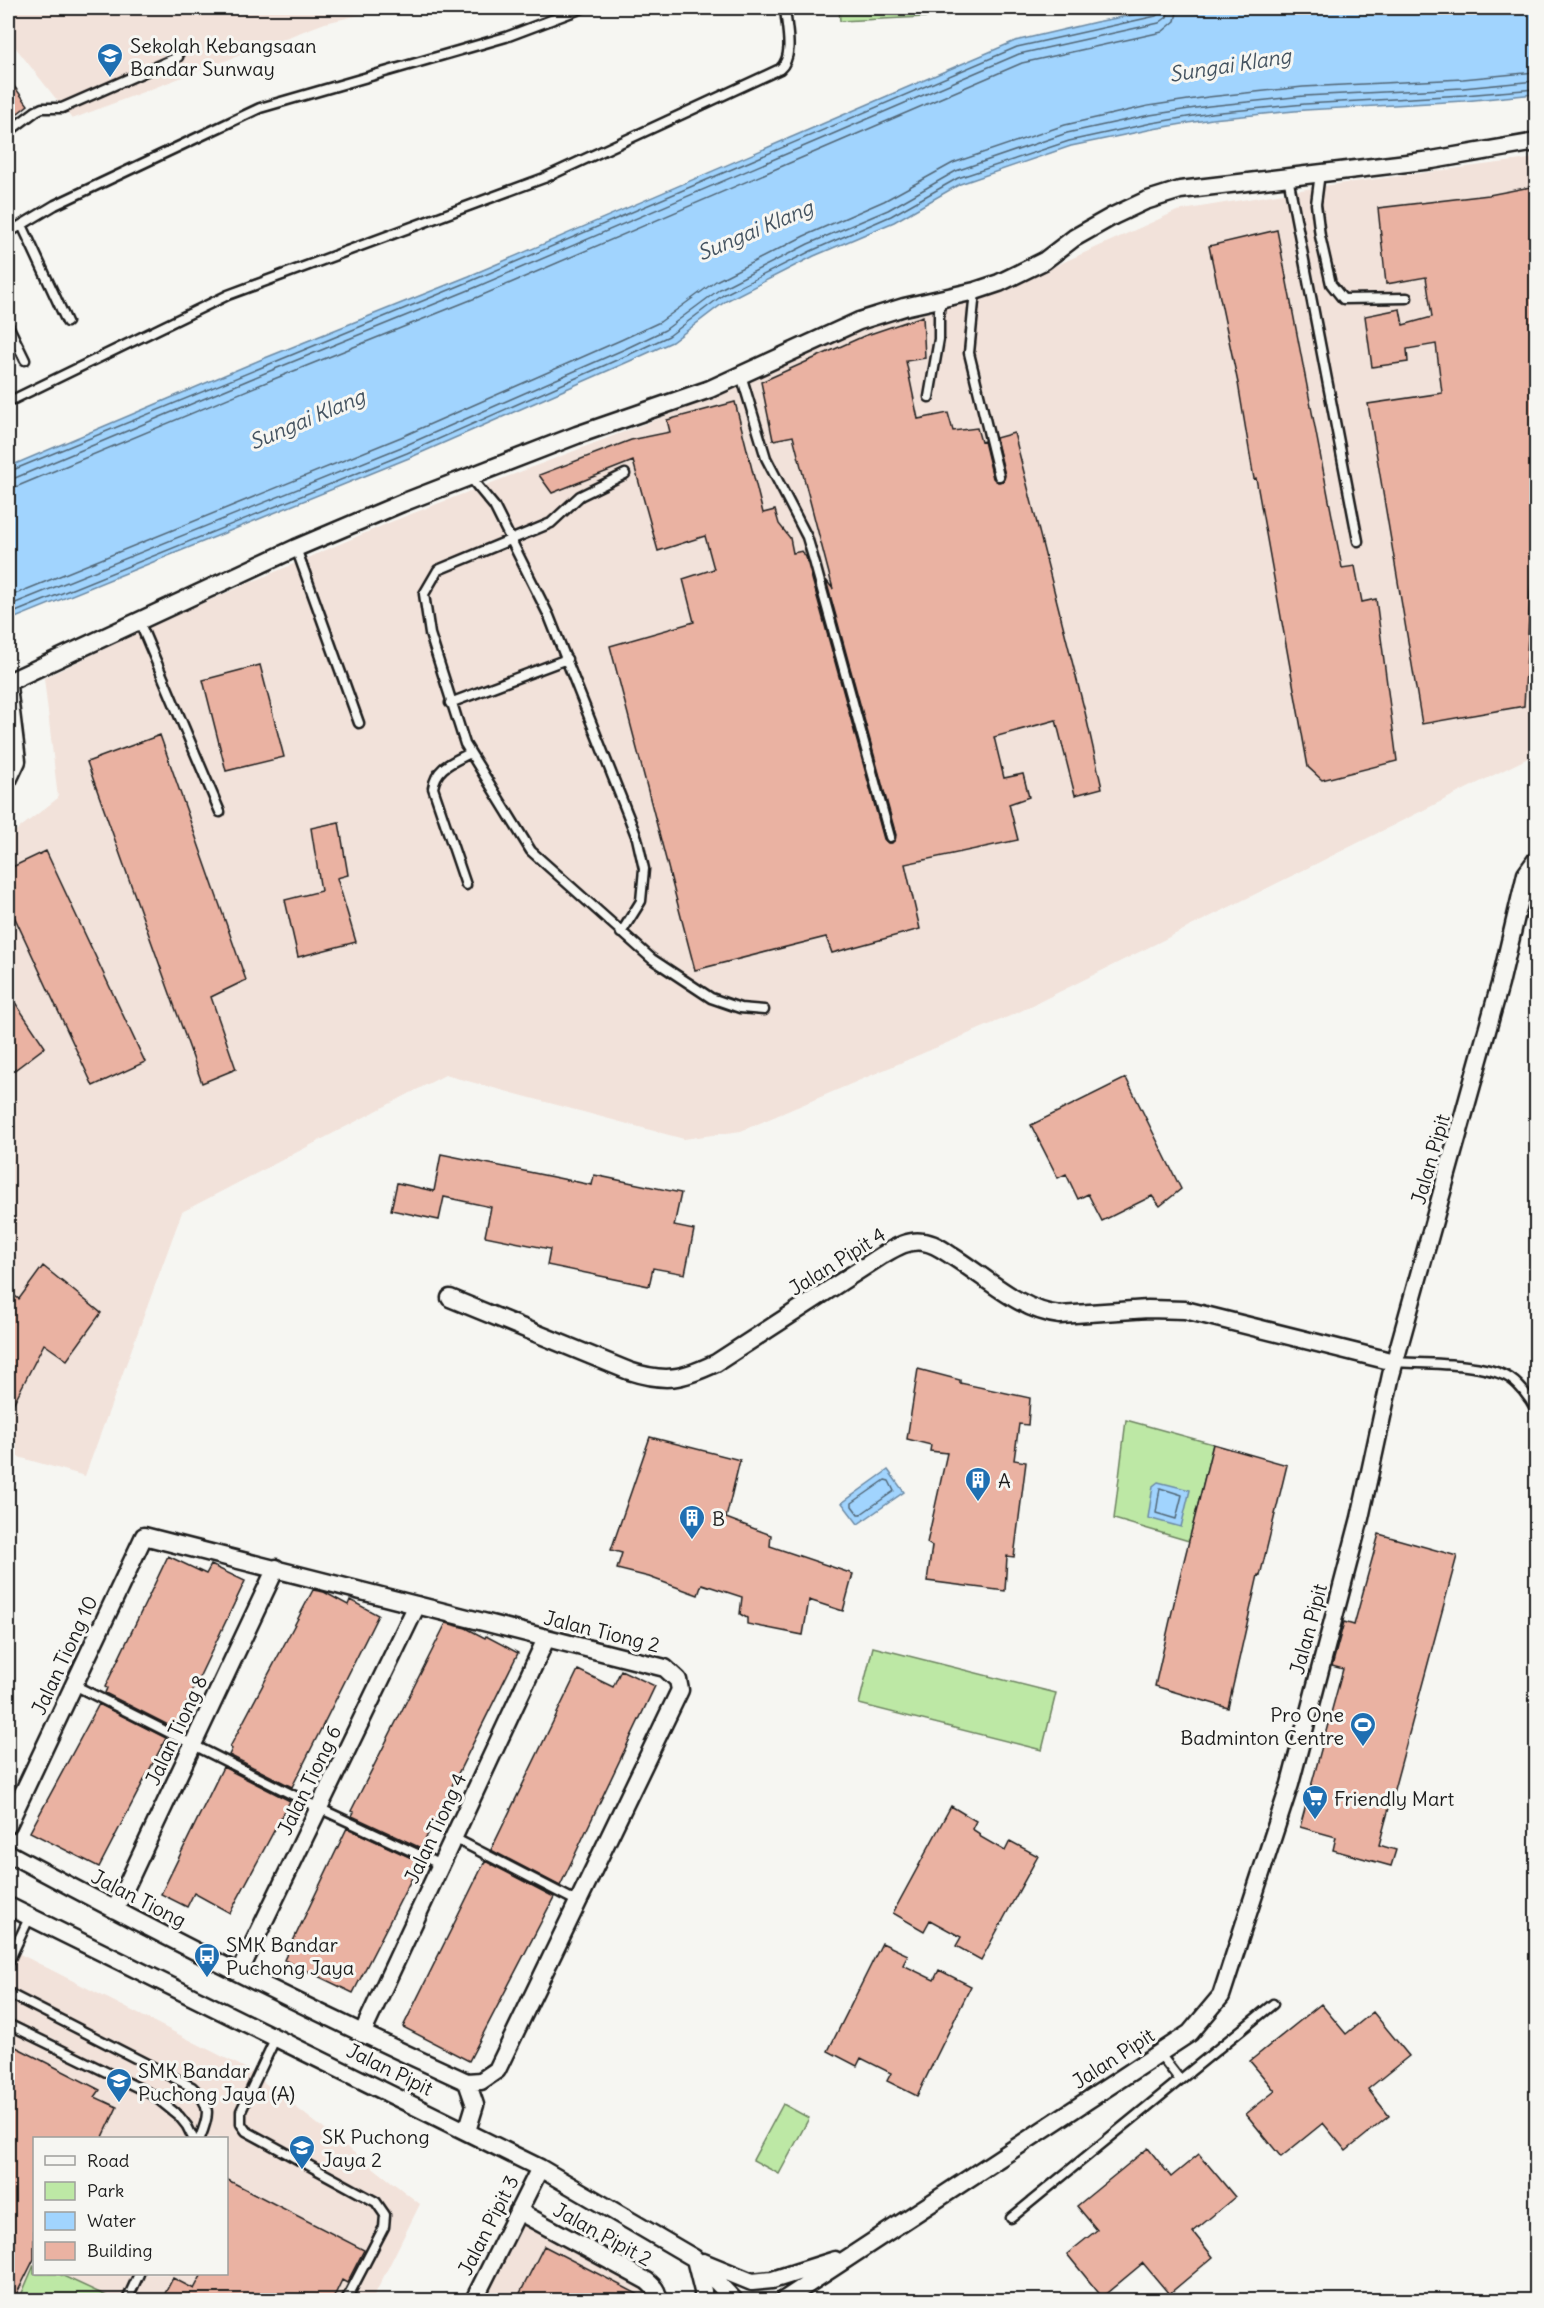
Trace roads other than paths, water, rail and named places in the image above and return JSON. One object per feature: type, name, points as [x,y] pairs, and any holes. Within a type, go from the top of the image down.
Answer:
[{"type":"street","points":[[8,682],[296,548],[469,476],[741,375],[859,321],[999,283],[1044,261],[1074,238],[1144,201],[1180,190],[1432,160],[1536,142]]},
{"type":"street","points":[[8,687],[17,761],[8,780]]},
{"type":"street","name":"Jalan Pipit","points":[[784,2301],[1190,2033],[1221,1996],[1290,1784],[1360,1518],[1395,1362],[1500,984],[1526,874],[1536,860]]},
{"type":"street","name":"Jalan Pipit 4","points":[[450,1298],[629,1371],[652,1379],[672,1378],[694,1373],[716,1363],[880,1257],[909,1242],[923,1241],[935,1245],[1034,1310],[1060,1315],[1166,1309],[1185,1311],[1395,1362]]},
{"type":"street","name":"Jalan Tiong 2","points":[[144,1536],[665,1668],[678,1680],[680,1689],[497,2070],[474,2082]]},
{"type":"street","name":"Jalan Tiong 10","points":[[8,1825],[144,1536]]},
{"type":"street","name":"Jalan Tiong 8","points":[[115,1910],[276,1568]]},
{"type":"street","name":"Jalan Tiong 6","points":[[239,1973],[417,1605]]},
{"type":"street","name":"Jalan Tiong 4","points":[[362,2034],[546,1639]]},
{"type":"street","name":"Jalan Tiong","points":[[8,1853],[115,1910],[362,2034],[474,2082]]},
{"type":"street","name":"Jalan Pipit","points":[[8,1906],[540,2168],[694,2258],[734,2301]]},
{"type":"street","points":[[467,2131],[475,2104],[474,2082]]},
{"type":"street","name":"Jalan Pipit 3","points":[[475,2300],[540,2168]]},
{"type":"street","name":"Jalan Pipit 2","points":[[518,2211],[647,2281],[658,2295],[658,2301]]},
{"type":"street","points":[[694,2258],[752,2282],[772,2280],[856,2253]]},
{"type":"street","points":[[694,2258],[703,2291],[703,2301]]},
{"type":"lane","points":[[8,233],[55,205],[260,108],[506,37],[584,8]]},
{"type":"lane","points":[[8,402],[228,295],[544,178],[780,69],[787,64],[788,55],[785,8]]},
{"type":"lane","points":[[8,132],[42,108],[62,108],[178,57]]},
{"type":"lane","points":[[1320,174],[1316,204],[1320,236],[1331,284],[1343,299],[1407,298]]},
{"type":"lane","points":[[1288,177],[1358,541]]},
{"type":"lane","points":[[22,225],[67,322]]},
{"type":"lane","points":[[975,291],[969,353],[999,476]]},
{"type":"lane","points":[[929,397],[939,339],[939,310],[942,299]]},
{"type":"lane","points":[[8,325],[25,360]]},
{"type":"lane","points":[[741,375],[766,458],[810,547],[890,837]]},
{"type":"lane","points":[[625,474],[580,496],[551,523],[438,570],[424,594],[430,634],[450,703],[470,753],[531,851],[652,959],[711,998],[740,1008],[764,1010]]},
{"type":"lane","points":[[469,476],[494,506],[549,616],[637,838],[644,869],[641,901],[621,933]]},
{"type":"lane","points":[[296,548],[359,723]]},
{"type":"lane","points":[[139,621],[220,812]]},
{"type":"lane","points":[[450,703],[567,659]]},
{"type":"lane","points":[[466,885],[433,788],[434,777],[442,768],[470,753]]},
{"type":"lane","points":[[1395,1362],[1481,1368],[1507,1376],[1522,1390],[1536,1410]]},
{"type":"lane","points":[[74,1684],[319,1808],[441,1865]]},
{"type":"lane","points":[[454,1838],[578,1902]]},
{"type":"lane","points":[[8,1963],[30,1916]]},
{"type":"lane","points":[[8,1993],[192,2087],[201,2095],[208,2112],[208,2120],[201,2137]]},
{"type":"lane","points":[[1011,2218],[1273,2004]]},
{"type":"lane","points":[[8,2024],[153,2095],[179,2116],[192,2137]]},
{"type":"lane","points":[[276,2037],[241,2111],[241,2124],[246,2131],[376,2202],[385,2215],[384,2227],[346,2301]]},
{"type":"lane","points":[[1159,2053],[1180,2080]]},
{"type":"lane","points":[[127,2301],[139,2275]]},
{"type":"water","name":"Sungai Klang","points":[[1169,8],[1536,8],[1536,94],[1464,101],[1305,110],[1212,119],[1071,146],[960,184],[894,222],[814,256],[726,301],[672,342],[409,458],[8,621],[8,467],[260,360],[469,276],[1015,41]]},
{"type":"water","points":[[888,1470],[904,1492],[858,1524],[842,1503]]},
{"type":"water","points":[[1158,1482],[1190,1490],[1181,1527],[1148,1518],[1153,1486]]},
{"type":"place","name":"Sekolah Kebangsaan Bandar Sunway","points":[[110,79]]},
{"type":"place","name":"A","points":[[978,1503]]},
{"type":"place","name":"B","points":[[692,1541]]},
{"type":"place","name":"Pro One Badminton Centre","points":[[1363,1748]]},
{"type":"place","name":"Friendly Mart","points":[[1315,1821]]},
{"type":"place","name":"SMK Bandar Puchong Jaya","points":[[207,1979]]},
{"type":"place","name":"SMK Bandar Puchong Jaya (A)","points":[[119,2104]]},
{"type":"place","name":"SK Puchong Jaya 2","points":[[302,2171]]}]
